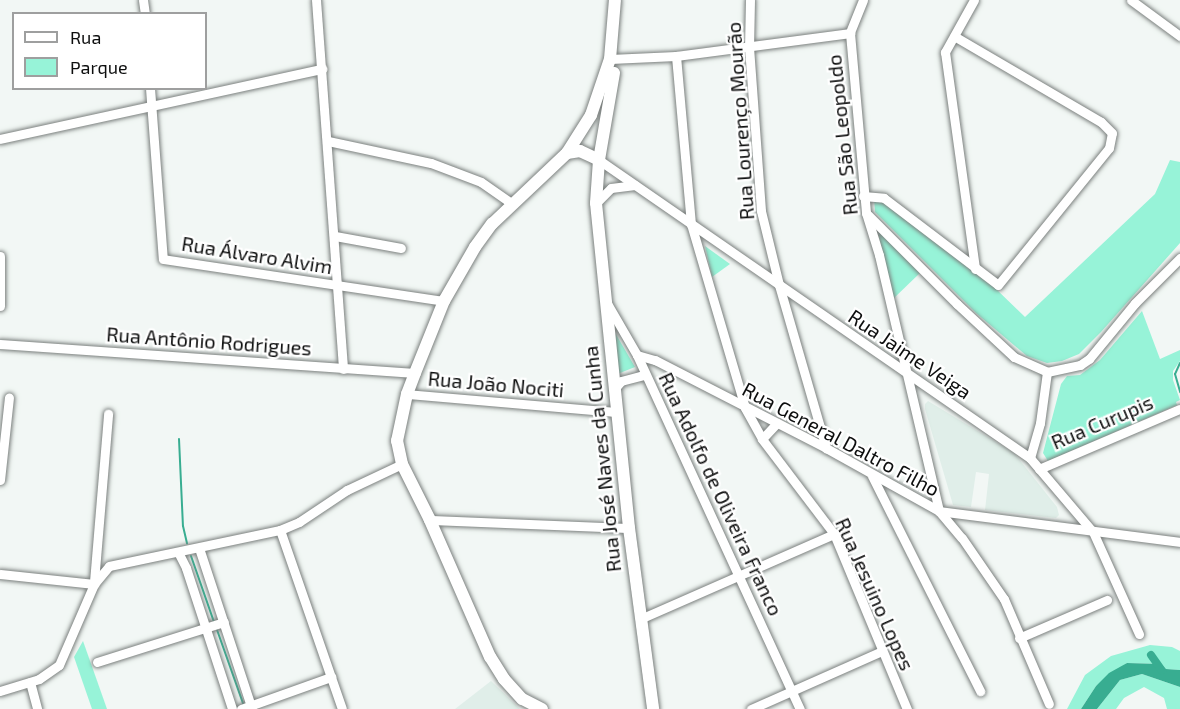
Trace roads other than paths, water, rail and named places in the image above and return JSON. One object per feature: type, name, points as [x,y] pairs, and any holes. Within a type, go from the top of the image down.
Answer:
[{"type":"main road","points":[[613,60],[615,0]]},
{"type":"main road","points":[[542,709],[522,699],[504,679],[490,657],[430,520],[402,464],[397,441],[406,394],[444,301],[475,247],[512,204],[567,153],[591,115],[613,60],[620,0]]},
{"type":"main road","name":"Rua José Naves da Cunha","points":[[613,60],[599,160],[596,203],[629,528],[653,709]]},
{"type":"main road","points":[[567,153],[579,151],[599,160]]},
{"type":"street","points":[[316,0],[343,369]]},
{"type":"street","name":"Rua Lourenço Mourão","points":[[750,0],[749,47],[762,211],[779,285],[826,448]]},
{"type":"street","name":"Rua São Leopoldo","points":[[863,0],[850,33],[863,196],[939,512],[962,538],[1004,599],[1048,704]]},
{"type":"street","points":[[974,0],[945,52],[975,269]]},
{"type":"street","points":[[1131,0],[1180,36]]},
{"type":"street","points":[[613,60],[676,56],[850,33]]},
{"type":"street","points":[[863,196],[884,198],[998,285],[1109,148],[1112,133],[1101,122],[954,36]]},
{"type":"street","name":"Rua Jesuino Lopes","points":[[676,56],[691,224],[745,408],[762,439],[834,534],[907,709]]},
{"type":"street","points":[[0,139],[322,69]]},
{"type":"street","name":"Rua Álvaro Alvim","points":[[150,90],[163,259],[444,301]]},
{"type":"street","points":[[327,141],[379,150],[431,163],[481,182],[512,204]]},
{"type":"street","name":"Rua Jaime Veiga","points":[[599,160],[1030,458],[1093,532],[1139,634]]},
{"type":"street","points":[[596,203],[611,188],[635,185]]},
{"type":"street","points":[[866,213],[1014,357],[1047,372],[1080,365],[1089,358],[1136,303],[1180,258]]},
{"type":"street","points":[[334,236],[401,248]]},
{"type":"street","points":[[0,256],[0,306]]},
{"type":"street","name":"Rua Adolfo de Oliveira Franco","points":[[604,297],[637,355],[644,375],[740,576],[800,709]]},
{"type":"street","name":"Rua Antônio Rodrigues","points":[[0,344],[415,373]]},
{"type":"street","name":"Rua General Daltro Filho","points":[[637,355],[655,360],[826,448],[939,512],[1180,542]]},
{"type":"street","points":[[1030,458],[1040,423],[1047,372]]},
{"type":"street","points":[[615,388],[621,381],[644,375]]},
{"type":"street","name":"Rua João Nociti","points":[[406,394],[617,412]]},
{"type":"street","points":[[0,480],[9,397]]},
{"type":"street","points":[[1178,410],[1180,422]]},
{"type":"street","name":"Rua Curupis","points":[[1038,469],[1178,410]]},
{"type":"street","points":[[94,584],[108,414]]},
{"type":"street","points":[[762,439],[777,423]]},
{"type":"street","points":[[0,691],[45,676],[59,665],[94,584],[104,569],[116,564],[280,530],[299,522],[347,490],[402,464]]},
{"type":"street","points":[[872,476],[980,691]]},
{"type":"street","points":[[430,520],[629,528]]},
{"type":"street","points":[[280,530],[342,709]]},
{"type":"street","points":[[640,619],[834,534]]},
{"type":"street","points":[[199,548],[251,707]]},
{"type":"street","points":[[178,552],[186,568],[204,629],[232,709]]},
{"type":"street","points":[[0,574],[94,584]]},
{"type":"street","points":[[1019,638],[1107,600]]},
{"type":"street","points":[[97,662],[224,622]]},
{"type":"street","points":[[751,709],[882,651]]},
{"type":"street","points":[[241,709],[331,677]]},
{"type":"street","points":[[30,682],[38,709]]},
{"type":"waterway","points":[[1180,363],[1175,374],[1180,392]]},
{"type":"waterway","points":[[179,439],[183,526],[187,544]]},
{"type":"waterway","points":[[191,556],[214,622]]},
{"type":"waterway","points":[[216,627],[244,706]]},
{"type":"waterway","points":[[1151,655],[1162,671]]}]
